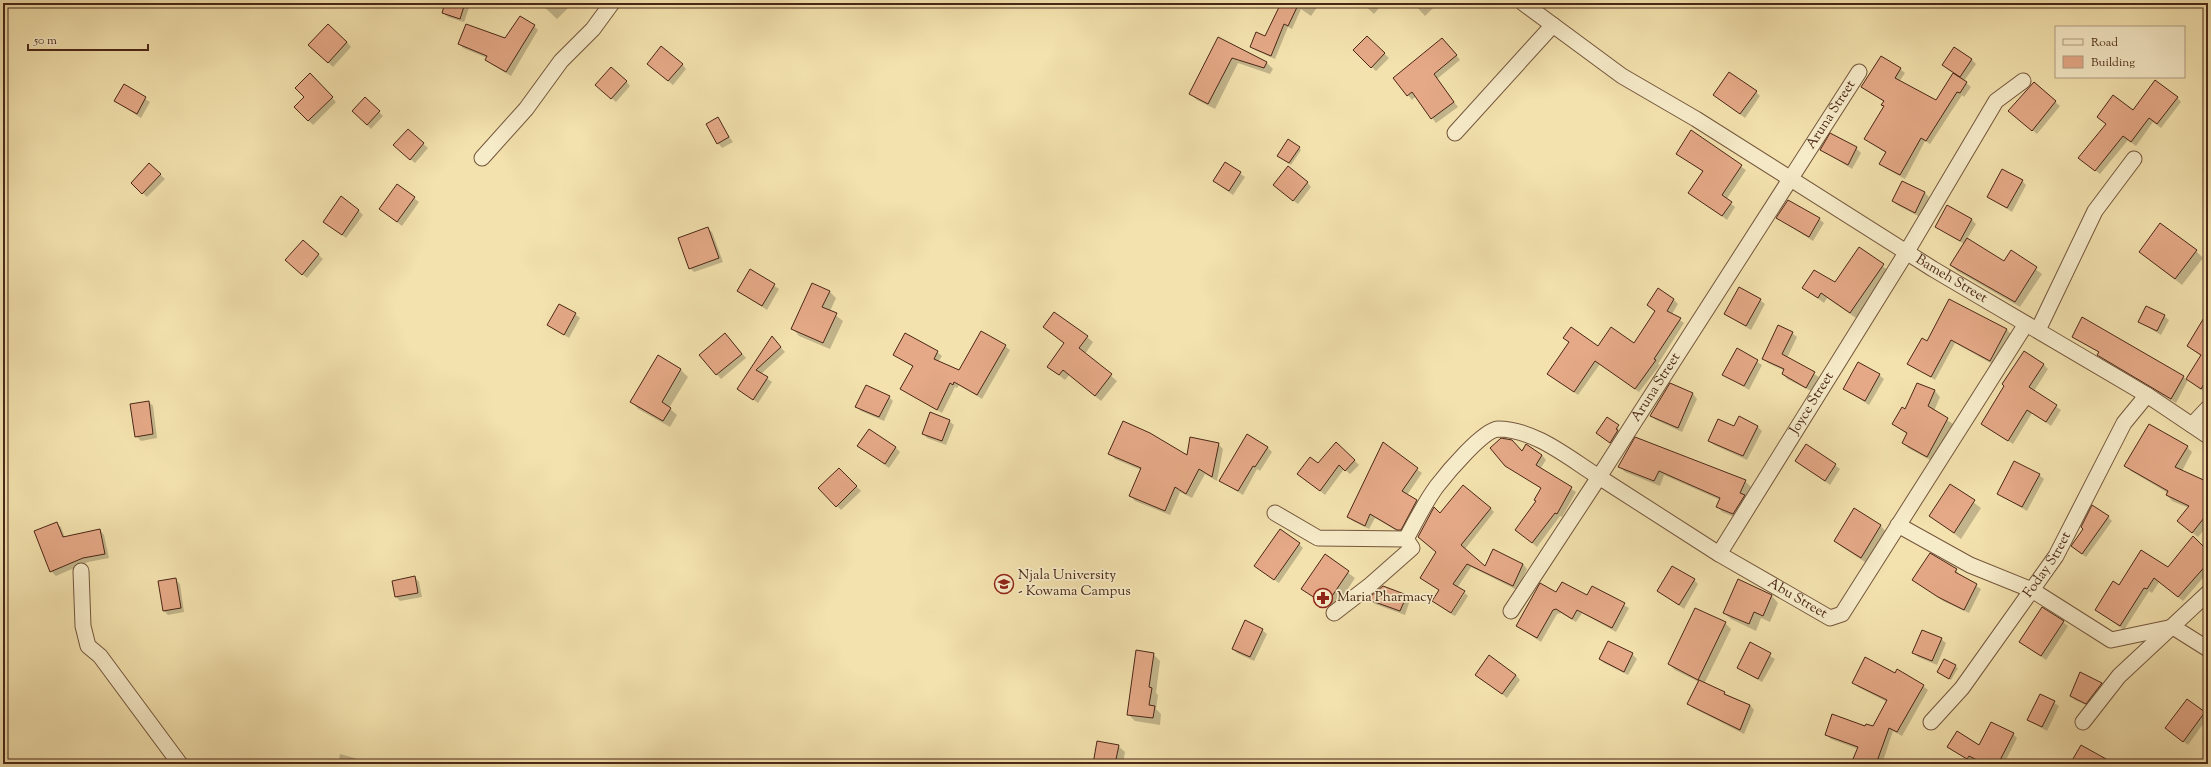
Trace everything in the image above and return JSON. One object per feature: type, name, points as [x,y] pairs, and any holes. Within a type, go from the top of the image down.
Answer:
[{"type":"street","points":[[482,158],[526,109],[561,60],[593,29],[612,3]]},
{"type":"street","name":"Bameh Street","points":[[1522,3],[1622,76],[1696,119],[1906,253],[2147,395],[2208,436]]},
{"type":"street","points":[[1455,133],[1553,25]]},
{"type":"street","name":"Aruna Street","points":[[1599,477],[1791,181],[1859,72]]},
{"type":"street","name":"Joyce Street","points":[[1719,554],[1906,253],[1996,101],[2023,82]]},
{"type":"street","name":"Abu Street","points":[[1599,477],[1719,554],[1830,618],[1842,614],[1898,525],[2032,327],[2095,211],[2134,159]]},
{"type":"street","name":"Foday Street","points":[[1931,722],[1962,688],[2056,556],[2124,423],[2147,395]]},
{"type":"street","points":[[2192,426],[2208,408]]},
{"type":"street","points":[[1334,613],[1369,586],[1409,543],[1436,487],[1476,442],[1497,429],[1520,432],[1542,442],[1599,477],[1511,611]]},
{"type":"street","points":[[1275,513],[1318,538],[1409,543]]},
{"type":"street","points":[[1898,525],[1970,565],[2032,590],[2111,640],[2173,627],[2208,648]]},
{"type":"street","points":[[81,571],[83,626],[88,646],[100,656],[180,764]]},
{"type":"street","points":[[2083,722],[2119,676],[2208,593]]},
{"type":"building","points":[[445,3],[465,3],[460,19],[442,13]]},
{"type":"building","points":[[1281,3],[1299,3],[1288,26],[1284,24],[1271,56],[1250,47],[1256,32],[1265,36]]},
{"type":"building","points":[[520,16],[535,25],[506,72],[485,60],[487,56],[458,44],[466,24],[505,38]]},
{"type":"building","points":[[328,24],[347,42],[328,63],[308,45]]},
{"type":"building","points":[[1367,36],[1385,53],[1371,68],[1353,50]]},
{"type":"building","points":[[1218,37],[1267,62],[1264,68],[1232,58],[1208,104],[1189,94]]},
{"type":"building","points":[[1442,38],[1457,55],[1434,74],[1454,102],[1431,119],[1412,92],[1407,96],[1393,78]]},
{"type":"building","points":[[661,46],[683,64],[668,81],[647,64]]},
{"type":"building","points":[[1954,47],[1972,59],[1960,77],[1942,65]]},
{"type":"building","points":[[1881,56],[1901,68],[1895,78],[1936,100],[1953,73],[1967,82],[1960,93],[1957,92],[1926,141],[1921,138],[1900,175],[1879,164],[1886,152],[1864,139],[1884,106],[1881,105],[1884,101],[1861,87]]},
{"type":"building","points":[[611,67],[627,81],[611,99],[595,85]]},
{"type":"building","points":[[1729,72],[1757,91],[1740,114],[1713,95]]},
{"type":"building","points":[[310,73],[333,97],[308,121],[294,107],[304,97],[295,88]]},
{"type":"building","points":[[2155,80],[2178,97],[2157,124],[2149,118],[2131,142],[2123,136],[2095,171],[2078,158],[2106,124],[2097,117],[2113,95],[2133,110]]},
{"type":"building","points":[[2034,82],[2056,101],[2032,131],[2008,111]]},
{"type":"building","points":[[124,84],[146,97],[137,114],[114,101]]},
{"type":"building","points":[[365,97],[380,111],[367,125],[352,111]]},
{"type":"building","points":[[718,117],[729,137],[717,144],[706,124]]},
{"type":"building","points":[[408,129],[424,143],[410,160],[393,145]]},
{"type":"building","points":[[1691,130],[1742,165],[1722,195],[1732,202],[1722,216],[1688,193],[1703,171],[1676,154]]},
{"type":"building","points":[[1830,133],[1857,147],[1848,165],[1820,150]]},
{"type":"building","points":[[1288,139],[1300,147],[1289,163],[1277,156]]},
{"type":"building","points":[[1225,162],[1241,172],[1229,191],[1213,181]]},
{"type":"building","points":[[149,163],[161,174],[142,194],[131,183]]},
{"type":"building","points":[[1288,166],[1308,182],[1293,201],[1273,185]]},
{"type":"building","points":[[2002,169],[2023,180],[2007,208],[1987,197]]},
{"type":"building","points":[[1902,181],[1925,192],[1915,213],[1892,201]]},
{"type":"building","points":[[397,184],[415,197],[397,222],[379,209]]},
{"type":"building","points":[[341,196],[359,210],[342,235],[323,222]]},
{"type":"building","points":[[1788,200],[1820,218],[1809,237],[1776,218]]},
{"type":"building","points":[[1947,205],[1972,219],[1960,241],[1935,227]]},
{"type":"building","points":[[2160,223],[2197,250],[2175,279],[2139,252]]},
{"type":"building","points":[[708,227],[719,258],[689,269],[678,238]]},
{"type":"building","points":[[1967,238],[2004,261],[2011,250],[2037,267],[2015,302],[1950,265]]},
{"type":"building","points":[[303,240],[319,254],[302,275],[285,260]]},
{"type":"building","points":[[1859,247],[1884,264],[1850,313],[1821,293],[1818,298],[1802,288],[1814,270],[1835,282]]},
{"type":"building","points":[[750,269],[775,284],[762,306],[737,291]]},
{"type":"building","points":[[812,283],[830,291],[822,307],[837,313],[823,343],[791,329]]},
{"type":"building","points":[[1739,287],[1761,299],[1746,326],[1724,314]]},
{"type":"building","points":[[1658,288],[1674,299],[1667,311],[1681,318],[1654,359],[1656,360],[1635,389],[1595,361],[1574,392],[1547,374],[1569,342],[1563,338],[1571,327],[1598,346],[1611,327],[1634,343],[1655,311],[1647,305]]},
{"type":"building","points":[[1949,299],[2007,329],[1990,361],[1951,340],[1931,377],[1907,364],[1922,338],[1927,341]]},
{"type":"building","points":[[559,304],[576,313],[564,335],[547,325]]},
{"type":"building","points":[[2146,306],[2165,315],[2157,331],[2138,322]]},
{"type":"building","points":[[2208,311],[2208,378],[2201,389],[2186,379],[2201,355],[2187,346]]},
{"type":"building","points":[[1054,312],[1088,336],[1079,348],[1112,374],[1095,396],[1063,370],[1059,375],[1047,367],[1064,343],[1043,327]]},
{"type":"building","points":[[2082,317],[2184,376],[2171,399],[2097,355],[2099,352],[2072,337]]},
{"type":"building","points":[[1778,325],[1793,332],[1782,354],[1815,372],[1806,388],[1782,374],[1784,369],[1762,359]]},
{"type":"building","points":[[981,331],[1006,345],[977,395],[954,382],[953,385],[950,383],[937,410],[900,389],[913,366],[893,355],[905,333],[938,351],[934,359],[959,370]]},
{"type":"building","points":[[725,333],[742,354],[716,375],[699,355]]},
{"type":"building","points":[[772,336],[781,347],[756,370],[768,377],[753,400],[737,389]]},
{"type":"building","points":[[1737,348],[1758,360],[1744,386],[1722,375]]},
{"type":"building","points":[[2024,351],[2044,364],[2029,387],[2057,405],[2046,422],[2027,410],[2008,441],[1981,424],[2004,386],[2002,384]]},
{"type":"building","points":[[658,355],[681,369],[662,402],[671,408],[663,421],[630,402]]},
{"type":"building","points":[[1858,362],[1880,374],[1865,401],[1843,389]]},
{"type":"building","points":[[1670,383],[1693,393],[1678,428],[1650,416]]},
{"type":"building","points":[[1917,383],[1935,390],[1928,406],[1948,418],[1927,457],[1902,443],[1907,433],[1892,424],[1902,407],[1905,409]]},
{"type":"building","points":[[866,385],[890,396],[879,417],[855,407]]},
{"type":"building","points":[[149,401],[153,434],[135,437],[130,404]]},
{"type":"building","points":[[930,412],[950,420],[942,441],[922,434]]},
{"type":"building","points":[[1739,416],[1758,426],[1743,456],[1708,441],[1718,419],[1734,426]]},
{"type":"building","points":[[1607,417],[1619,425],[1616,429],[1618,430],[1610,443],[1596,433]]},
{"type":"building","points":[[1123,421],[1150,433],[1187,455],[1190,437],[1219,443],[1212,477],[1199,469],[1186,494],[1175,487],[1165,511],[1129,496],[1141,468],[1108,454]]},
{"type":"building","points":[[2149,424],[2188,446],[2175,467],[2208,482],[2208,513],[2192,533],[2177,521],[2189,506],[2166,495],[2168,491],[2124,466]]},
{"type":"building","points":[[869,429],[896,447],[885,464],[857,446]]},
{"type":"building","points":[[1247,434],[1268,447],[1255,467],[1253,466],[1238,491],[1219,481]]},
{"type":"building","points":[[1635,437],[1746,480],[1740,493],[1745,495],[1733,514],[1716,507],[1720,498],[1659,471],[1654,481],[1618,467]]},
{"type":"building","points":[[1501,438],[1512,440],[1522,451],[1526,444],[1542,455],[1536,465],[1572,487],[1557,514],[1555,513],[1532,543],[1515,530],[1536,501],[1534,500],[1541,488],[1505,466],[1490,448]]},
{"type":"building","points":[[1336,442],[1355,460],[1345,471],[1339,465],[1320,491],[1297,474],[1310,457],[1318,463]]},
{"type":"building","points":[[1383,442],[1418,468],[1402,491],[1417,500],[1401,530],[1397,530],[1370,514],[1365,526],[1347,517]]},
{"type":"building","points":[[1806,444],[1836,464],[1825,481],[1795,461]]},
{"type":"building","points":[[2014,461],[2040,474],[2022,507],[1997,494]]},
{"type":"building","points":[[839,468],[857,486],[836,507],[818,488]]},
{"type":"building","points":[[1950,484],[1975,500],[1954,533],[1929,516]]},
{"type":"building","points":[[1463,485],[1491,508],[1461,545],[1485,566],[1493,549],[1523,564],[1513,586],[1467,564],[1453,584],[1465,591],[1451,613],[1432,601],[1439,590],[1420,578],[1436,552],[1418,537],[1434,507],[1440,513]]},
{"type":"building","points":[[2092,505],[2109,516],[2082,554],[2071,546],[2083,529],[2081,527]]},
{"type":"building","points":[[1854,508],[1881,525],[1861,558],[1834,541]]},
{"type":"building","points":[[57,522],[63,537],[100,529],[105,554],[83,558],[50,572],[34,531]]},
{"type":"building","points":[[1280,529],[1300,543],[1274,580],[1254,566]]},
{"type":"building","points":[[2193,536],[2208,551],[2208,563],[2178,597],[2154,578],[2147,589],[2144,588],[2120,626],[2095,610],[2113,581],[2119,585],[2141,550],[2168,567]]},
{"type":"building","points":[[1930,553],[1957,569],[1955,572],[1977,584],[1964,610],[1938,597],[1912,580]]},
{"type":"building","points":[[1325,554],[1349,571],[1326,605],[1301,589]]},
{"type":"building","points":[[1672,566],[1695,579],[1679,605],[1657,591]]},
{"type":"building","points":[[415,576],[418,593],[395,597],[392,581]]},
{"type":"building","points":[[176,578],[181,608],[163,611],[158,581]]},
{"type":"building","points":[[1738,579],[1772,595],[1763,616],[1754,612],[1749,624],[1723,613]]},
{"type":"building","points":[[1562,582],[1587,595],[1592,586],[1625,603],[1612,628],[1577,610],[1572,619],[1556,609],[1553,610],[1537,638],[1516,626],[1540,583],[1556,592]]},
{"type":"building","points":[[1383,586],[1407,595],[1400,611],[1369,600],[1371,596]]},
{"type":"building","points":[[2042,607],[2064,621],[2041,656],[2019,642]]},
{"type":"building","points":[[1695,608],[1726,622],[1698,680],[1668,664]]},
{"type":"building","points":[[1245,620],[1263,629],[1250,657],[1232,649]]},
{"type":"building","points":[[1922,630],[1942,638],[1932,661],[1912,653]]},
{"type":"building","points":[[1608,641],[1633,653],[1624,672],[1599,659]]},
{"type":"building","points":[[1750,642],[1771,653],[1758,679],[1737,668]]},
{"type":"building","points":[[1136,650],[1154,653],[1149,687],[1152,688],[1149,705],[1155,706],[1153,718],[1127,715]]},
{"type":"building","points":[[1489,655],[1516,675],[1502,694],[1475,675]]},
{"type":"building","points":[[1865,657],[1895,673],[1897,669],[1924,685],[1897,732],[1889,728],[1876,764],[1867,764],[1853,759],[1858,747],[1825,735],[1832,714],[1865,726],[1866,724],[1873,726],[1887,700],[1852,683]]},
{"type":"building","points":[[1944,659],[1956,665],[1949,679],[1937,672]]},
{"type":"building","points":[[2080,672],[2102,683],[2086,704],[2070,696]]},
{"type":"building","points":[[1699,680],[1725,692],[1724,694],[1750,705],[1740,730],[1687,704]]},
{"type":"building","points":[[2040,694],[2055,701],[2042,727],[2027,720]]},
{"type":"building","points":[[2187,699],[2205,712],[2183,742],[2165,728]]},
{"type":"building","points":[[1991,722],[2014,733],[1998,764],[1985,764],[1969,756],[1967,759],[1947,747],[1957,731],[1979,745]]},
{"type":"building","points":[[1097,741],[1119,745],[1115,764],[1093,764]]},
{"type":"building","points":[[2081,745],[2115,764],[2070,764]]},
{"type":"place","name":"Njala University - Kowama Campus","points":[[1004,584]]},
{"type":"place","name":"Maria Pharmacy","points":[[1323,598]]}]
